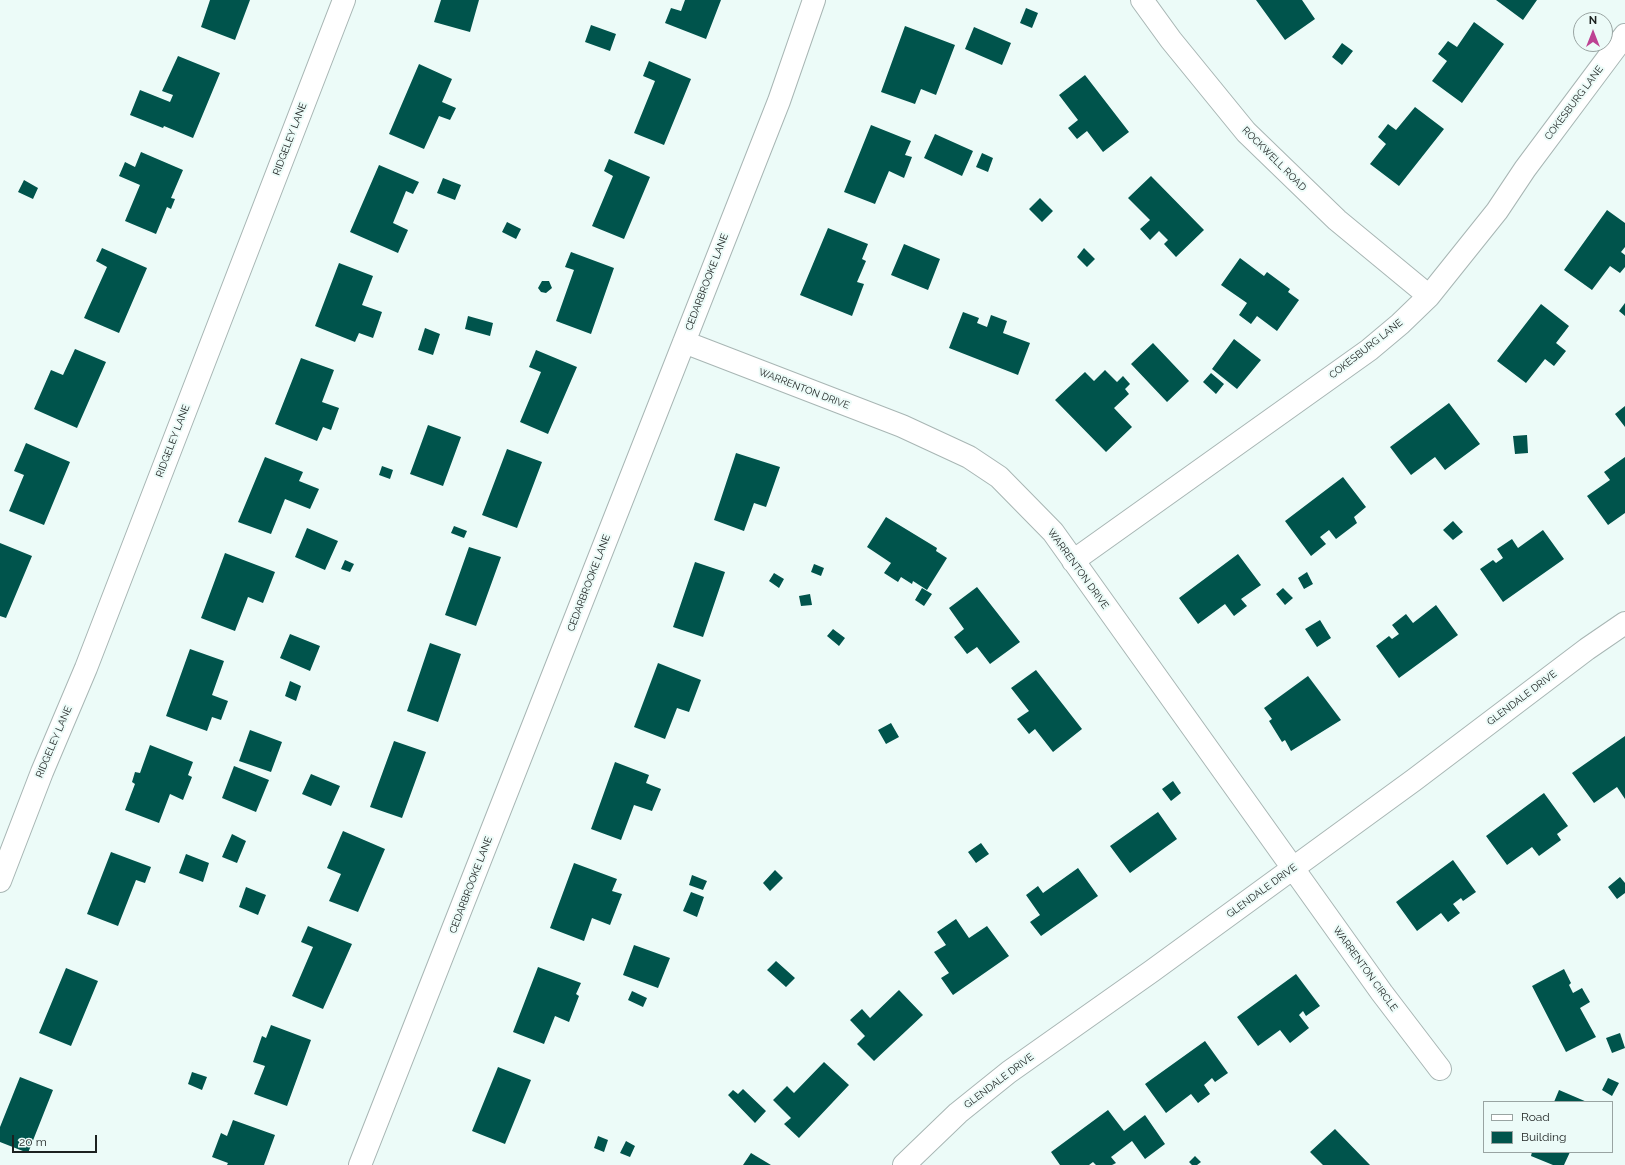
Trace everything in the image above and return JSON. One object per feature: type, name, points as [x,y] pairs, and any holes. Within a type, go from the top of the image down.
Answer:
[{"type":"street","name":"RIDGELEY LANE","points":[[0,881],[42,772],[86,668],[344,0]]},
{"type":"street","name":"CEDARBROOKE LANE","points":[[360,1165],[779,101],[814,0]]},
{"type":"street","name":"ROCKWELL ROAD","points":[[1142,0],[1171,40],[1246,132],[1337,220],[1429,296]]},
{"type":"street","name":"COKESBURG LANE","points":[[1073,561],[1369,350],[1400,324],[1429,296],[1497,210],[1525,169],[1625,35]]},
{"type":"street","name":"WARRENTON DRIVE","points":[[684,342],[902,426],[969,457],[999,477],[1052,532],[1293,868]]},
{"type":"street","name":"GLENDALE DRIVE","points":[[904,1165],[958,1113],[1009,1072],[1152,971],[1414,780],[1587,649],[1625,623]]},
{"type":"street","name":"WARRENTON CIRCLE","points":[[1293,868],[1382,993],[1440,1069]]},
{"type":"building","points":[[210,0],[250,0],[235,40],[201,27]]},
{"type":"building","points":[[441,0],[479,0],[470,32],[434,22]]},
{"type":"building","points":[[685,0],[721,0],[706,39],[665,23],[671,8],[681,11]]},
{"type":"building","points":[[1256,0],[1302,0],[1315,19],[1285,40]]},
{"type":"building","points":[[1496,0],[1537,0],[1523,20]]},
{"type":"building","points":[[1026,8],[1038,13],[1032,28],[1020,23]]},
{"type":"building","points":[[1474,22],[1504,44],[1462,103],[1432,81],[1447,61],[1438,54],[1448,41],[1457,47]]},
{"type":"building","points":[[591,25],[616,34],[610,51],[585,42]]},
{"type":"building","points":[[905,26],[955,45],[936,95],[921,89],[915,104],[881,92]]},
{"type":"building","points":[[974,27],[1011,43],[1002,65],[965,49]]},
{"type":"building","points":[[1342,43],[1353,51],[1342,65],[1332,57]]},
{"type":"building","points":[[178,56],[220,73],[193,138],[164,126],[163,128],[130,115],[140,90],[170,102],[173,95],[162,91]]},
{"type":"building","points":[[649,61],[691,79],[664,145],[634,133],[655,81],[643,76]]},
{"type":"building","points":[[419,64],[452,79],[442,102],[456,108],[450,120],[439,116],[424,149],[389,134]]},
{"type":"building","points":[[1085,75],[1129,132],[1103,152],[1087,131],[1077,139],[1068,128],[1078,120],[1059,95]]},
{"type":"building","points":[[1415,107],[1444,129],[1399,186],[1370,164],[1386,144],[1378,137],[1388,124],[1396,130]]},
{"type":"building","points":[[871,125],[911,141],[905,155],[912,157],[904,178],[889,171],[875,204],[844,192]]},
{"type":"building","points":[[935,134],[973,151],[962,176],[924,158]]},
{"type":"building","points":[[141,152],[183,170],[171,198],[175,199],[171,209],[167,207],[156,234],[125,221],[140,185],[119,176],[125,162],[135,167]]},
{"type":"building","points":[[982,153],[993,158],[988,172],[976,167]]},
{"type":"building","points":[[609,159],[650,177],[624,239],[592,226],[613,176],[604,171]]},
{"type":"building","points":[[379,165],[419,182],[413,194],[406,191],[393,223],[408,230],[398,253],[350,232]]},
{"type":"building","points":[[1151,176],[1204,230],[1176,257],[1164,244],[1168,240],[1159,231],[1150,240],[1140,229],[1150,220],[1128,198]]},
{"type":"building","points":[[443,178],[461,185],[455,200],[437,193]]},
{"type":"building","points":[[24,180],[38,188],[33,199],[18,192]]},
{"type":"building","points":[[1040,198],[1053,211],[1042,222],[1029,209]]},
{"type":"building","points":[[1607,210],[1625,223],[1625,247],[1621,252],[1625,255],[1625,267],[1620,273],[1610,266],[1592,290],[1564,270]]},
{"type":"building","points":[[507,222],[521,229],[516,239],[502,232]]},
{"type":"building","points":[[828,228],[868,244],[862,259],[866,261],[857,282],[864,284],[852,316],[800,295]]},
{"type":"building","points":[[904,244],[940,259],[928,290],[891,275]]},
{"type":"building","points":[[102,248],[147,268],[119,333],[84,318],[107,267],[96,261]]},
{"type":"building","points":[[1084,248],[1095,259],[1087,267],[1077,257]]},
{"type":"building","points":[[571,252],[614,268],[591,334],[556,321],[574,270],[565,267]]},
{"type":"building","points":[[1240,258],[1264,276],[1267,272],[1290,289],[1288,292],[1299,300],[1277,331],[1257,316],[1251,324],[1239,315],[1247,303],[1221,285]]},
{"type":"building","points":[[339,263],[373,276],[362,305],[382,312],[373,338],[359,333],[355,342],[315,326]]},
{"type":"building","points":[[542,281],[549,281],[552,288],[546,293],[541,292],[538,288]]},
{"type":"building","points":[[1625,303],[1625,316],[1619,311]]},
{"type":"building","points":[[1541,304],[1569,326],[1556,343],[1566,351],[1554,366],[1545,359],[1526,383],[1497,361]]},
{"type":"building","points":[[963,312],[979,318],[977,323],[987,327],[991,315],[1007,321],[1003,333],[1030,343],[1018,375],[949,348]]},
{"type":"building","points":[[468,316],[493,323],[490,336],[465,329]]},
{"type":"building","points":[[425,328],[440,334],[433,355],[418,350]]},
{"type":"building","points":[[1234,339],[1261,360],[1237,389],[1212,369]]},
{"type":"building","points":[[1153,343],[1189,381],[1167,402],[1131,364]]},
{"type":"building","points":[[75,349],[106,362],[77,428],[34,409],[51,370],[63,375]]},
{"type":"building","points":[[536,350],[577,367],[548,434],[520,422],[541,372],[529,367]]},
{"type":"building","points":[[301,358],[334,370],[322,402],[339,408],[331,430],[323,427],[317,441],[275,424]]},
{"type":"building","points":[[1105,370],[1117,382],[1123,376],[1130,384],[1125,389],[1129,394],[1114,408],[1132,427],[1106,452],[1055,400],[1085,372],[1094,381]]},
{"type":"building","points":[[1211,373],[1224,384],[1216,394],[1203,382]]},
{"type":"building","points":[[1449,403],[1480,444],[1445,470],[1435,457],[1411,475],[1390,447]]},
{"type":"building","points":[[1625,406],[1625,427],[1615,414]]},
{"type":"building","points":[[428,425],[461,437],[443,486],[410,474]]},
{"type":"building","points":[[1527,435],[1528,453],[1515,454],[1513,436]]},
{"type":"building","points":[[26,443],[70,462],[44,525],[9,511],[24,475],[14,471]]},
{"type":"building","points":[[507,449],[542,462],[517,528],[482,515]]},
{"type":"building","points":[[736,453],[780,467],[766,507],[754,503],[744,531],[714,520]]},
{"type":"building","points":[[265,457],[303,472],[299,481],[319,489],[310,509],[285,499],[271,534],[238,522]]},
{"type":"building","points":[[1625,457],[1625,513],[1608,525],[1587,496],[1610,480],[1604,472]]},
{"type":"building","points":[[382,466],[393,470],[390,479],[379,475]]},
{"type":"building","points":[[1343,477],[1366,507],[1354,517],[1357,523],[1336,539],[1329,530],[1320,537],[1326,544],[1311,556],[1285,521]]},
{"type":"building","points":[[886,517],[937,548],[936,551],[947,558],[927,590],[913,581],[912,584],[901,577],[898,582],[884,573],[891,563],[867,547]]},
{"type":"building","points":[[1453,521],[1463,532],[1453,540],[1443,530]]},
{"type":"building","points":[[454,526],[467,531],[464,538],[451,533]]},
{"type":"building","points":[[307,528],[338,541],[325,570],[295,557]]},
{"type":"building","points":[[1543,530],[1564,559],[1503,602],[1480,569],[1493,560],[1496,563],[1503,558],[1497,549],[1512,539],[1518,548]]},
{"type":"building","points":[[0,543],[32,556],[6,618],[0,616]]},
{"type":"building","points":[[469,547],[501,557],[476,626],[445,615]]},
{"type":"building","points":[[225,553],[275,572],[263,603],[248,597],[235,631],[201,618]]},
{"type":"building","points":[[1238,554],[1261,585],[1241,599],[1247,606],[1234,616],[1225,604],[1198,624],[1179,598]]},
{"type":"building","points":[[345,560],[354,564],[350,572],[341,569]]},
{"type":"building","points":[[695,562],[725,572],[703,637],[673,627]]},
{"type":"building","points":[[814,564],[824,568],[821,576],[811,572]]},
{"type":"building","points":[[1307,572],[1313,584],[1304,589],[1298,578]]},
{"type":"building","points":[[774,573],[784,579],[779,588],[769,581]]},
{"type":"building","points":[[977,587],[1020,642],[990,664],[977,647],[967,654],[954,637],[964,629],[949,608]]},
{"type":"building","points":[[922,588],[932,594],[924,606],[915,600]]},
{"type":"building","points":[[1283,588],[1293,598],[1285,605],[1276,594]]},
{"type":"building","points":[[810,594],[812,605],[801,606],[799,596]]},
{"type":"building","points":[[1436,605],[1458,635],[1399,678],[1376,646],[1389,636],[1392,639],[1399,634],[1392,625],[1406,614],[1413,623]]},
{"type":"building","points":[[1320,620],[1331,638],[1317,647],[1305,629]]},
{"type":"building","points":[[833,629],[845,638],[839,646],[827,636]]},
{"type":"building","points":[[290,634],[320,646],[310,671],[280,658]]},
{"type":"building","points":[[430,643],[461,654],[438,722],[407,711]]},
{"type":"building","points":[[190,649],[224,661],[212,695],[228,701],[221,720],[212,717],[207,731],[166,716]]},
{"type":"building","points":[[658,663],[701,680],[689,712],[677,708],[665,739],[634,727]]},
{"type":"building","points":[[1036,670],[1082,729],[1053,752],[1035,729],[1029,734],[1017,719],[1029,711],[1011,688]]},
{"type":"building","points":[[1308,676],[1341,720],[1291,751],[1285,740],[1282,742],[1269,721],[1272,719],[1264,708]]},
{"type":"building","points":[[290,681],[301,686],[296,701],[285,696]]},
{"type":"building","points":[[891,723],[899,737],[886,744],[878,730]]},
{"type":"building","points":[[250,730],[282,742],[271,772],[239,761]]},
{"type":"building","points":[[1625,736],[1625,799],[1617,787],[1594,803],[1572,773]]},
{"type":"building","points":[[394,741],[426,752],[402,818],[370,807]]},
{"type":"building","points":[[150,745],[193,762],[188,775],[192,777],[183,800],[170,794],[159,823],[125,810],[135,784],[132,782],[135,772],[140,773]]},
{"type":"building","points":[[615,762],[649,775],[646,783],[661,789],[652,811],[634,805],[621,840],[591,829]]},
{"type":"building","points":[[234,766],[269,780],[256,812],[222,798]]},
{"type":"building","points":[[311,774],[340,786],[331,806],[302,794]]},
{"type":"building","points":[[1173,781],[1181,793],[1171,801],[1162,789]]},
{"type":"building","points":[[1544,793],[1568,826],[1557,834],[1561,840],[1539,856],[1532,847],[1507,865],[1486,836]]},
{"type":"building","points":[[1158,812],[1177,839],[1130,873],[1110,846]]},
{"type":"building","points":[[343,831],[385,849],[358,912],[329,901],[341,874],[327,868]]},
{"type":"building","points":[[232,834],[246,841],[237,863],[222,857]]},
{"type":"building","points":[[981,843],[989,854],[976,863],[968,852]]},
{"type":"building","points":[[111,852],[151,867],[145,883],[136,880],[118,926],[87,914]]},
{"type":"building","points":[[186,854],[209,863],[203,882],[179,873]]},
{"type":"building","points":[[1453,860],[1476,892],[1463,901],[1461,898],[1453,904],[1460,913],[1448,922],[1441,913],[1417,931],[1396,902]]},
{"type":"building","points":[[574,863],[617,879],[612,891],[622,894],[610,925],[592,918],[584,941],[550,928]]},
{"type":"building","points":[[1078,868],[1098,896],[1041,936],[1030,922],[1040,915],[1026,895],[1038,886],[1043,893]]},
{"type":"building","points":[[775,870],[783,878],[770,891],[763,883]]},
{"type":"building","points":[[692,875],[707,881],[703,890],[689,885]]},
{"type":"building","points":[[1620,877],[1625,883],[1625,893],[1617,899],[1608,887]]},
{"type":"building","points":[[246,887],[266,895],[258,915],[239,907]]},
{"type":"building","points":[[691,892],[704,897],[697,917],[683,911]]},
{"type":"building","points":[[956,919],[969,938],[987,926],[1009,956],[953,995],[941,978],[949,973],[934,952],[946,945],[937,932]]},
{"type":"building","points":[[308,926],[352,944],[323,1009],[292,996],[313,947],[301,942]]},
{"type":"building","points":[[634,945],[670,958],[658,988],[623,975]]},
{"type":"building","points":[[776,961],[795,978],[786,987],[767,970]]},
{"type":"building","points":[[538,967],[581,983],[576,994],[579,996],[569,1022],[555,1016],[544,1044],[513,1032]]},
{"type":"building","points":[[66,968],[98,981],[71,1046],[39,1033]]},
{"type":"building","points":[[1564,969],[1571,983],[1569,985],[1573,993],[1582,988],[1590,1002],[1580,1008],[1596,1037],[1566,1052],[1532,986]]},
{"type":"building","points":[[1296,974],[1320,1006],[1306,1016],[1303,1011],[1299,1015],[1309,1028],[1290,1043],[1280,1030],[1258,1046],[1237,1017]]},
{"type":"building","points":[[899,990],[923,1015],[874,1061],[857,1044],[865,1036],[850,1020],[862,1009],[870,1018]]},
{"type":"building","points":[[632,991],[647,998],[643,1007],[628,1000]]},
{"type":"building","points":[[271,1025],[311,1040],[287,1106],[254,1094],[265,1066],[253,1062],[262,1036],[266,1038]]},
{"type":"building","points":[[1620,1033],[1625,1048],[1612,1053],[1606,1038]]},
{"type":"building","points":[[1205,1041],[1228,1073],[1215,1082],[1212,1078],[1204,1085],[1210,1094],[1198,1103],[1191,1094],[1166,1113],[1145,1084]]},
{"type":"building","points":[[824,1062],[849,1085],[799,1138],[784,1124],[791,1118],[773,1100],[787,1086],[794,1093]]},
{"type":"building","points":[[498,1067],[531,1080],[505,1144],[472,1131]]},
{"type":"building","points":[[192,1072],[207,1077],[202,1090],[188,1084]]},
{"type":"building","points":[[20,1077],[53,1090],[28,1153],[0,1142],[0,1127]]},
{"type":"building","points":[[1608,1078],[1619,1083],[1612,1096],[1602,1090]]},
{"type":"building","points":[[743,1089],[766,1111],[755,1123],[728,1095],[733,1090],[738,1094]]},
{"type":"building","points":[[1559,1090],[1585,1101],[1554,1101]]},
{"type":"building","points":[[1108,1110],[1124,1131],[1145,1115],[1165,1144],[1145,1159],[1132,1141],[1111,1157],[1116,1163],[1112,1165],[1096,1165],[1093,1162],[1089,1165],[1060,1165],[1051,1152]]},
{"type":"building","points":[[233,1120],[275,1135],[264,1165],[227,1165],[228,1163],[212,1157],[221,1133],[227,1136]]},
{"type":"building","points":[[1335,1129],[1370,1165],[1323,1165],[1310,1152]]},
{"type":"building","points":[[598,1136],[608,1140],[604,1152],[594,1148]]},
{"type":"building","points":[[626,1141],[635,1146],[630,1157],[620,1153]]},
{"type":"building","points":[[751,1153],[771,1165],[743,1165]]},
{"type":"building","points":[[1532,1153],[1570,1153],[1564,1165],[1553,1165],[1531,1156]]},
{"type":"building","points":[[1195,1156],[1201,1162],[1197,1165],[1192,1165],[1189,1162]]}]
